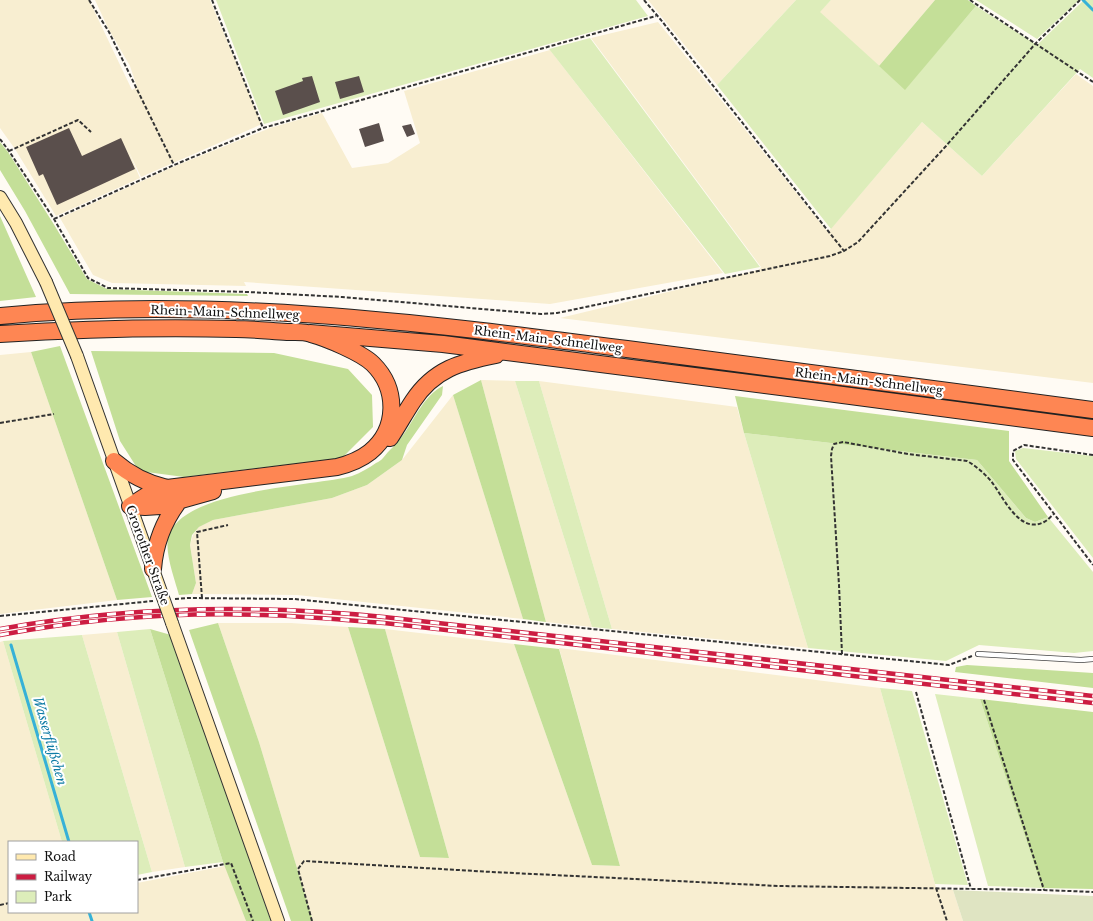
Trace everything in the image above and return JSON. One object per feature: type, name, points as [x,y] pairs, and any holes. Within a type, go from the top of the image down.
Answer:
[{"type":"highway","name":"Rhein-Main-Schnellweg","points":[[0,316],[63,311],[151,309],[234,311],[352,317],[512,334],[1093,410]]},
{"type":"highway","name":"Rhein-Main-Schnellweg","points":[[0,334],[177,328],[247,329],[428,342],[1093,428]]},
{"type":"highway","points":[[130,506],[152,492],[167,488],[337,467],[363,457],[377,445],[387,429],[392,411],[390,393],[383,377],[372,363],[364,357],[310,333]]},
{"type":"highway","points":[[130,506],[160,506],[221,489],[332,474],[359,466],[381,450],[395,432],[419,392],[432,378],[449,367],[459,363],[510,352]]},
{"type":"highway","points":[[114,461],[138,479],[152,485],[167,488]]},
{"type":"highway","points":[[153,569],[154,557],[160,533],[168,516],[179,501]]},
{"type":"street","name":"Grorother Straße","points":[[0,197],[22,235],[63,319],[153,569],[160,596],[172,623],[278,921]]},
{"type":"lane","points":[[978,654],[1081,660],[1093,659]]},
{"type":"path","points":[[89,0],[109,32],[174,165]]},
{"type":"path","points":[[212,0],[262,128]]},
{"type":"path","points":[[644,0],[844,251]]},
{"type":"path","points":[[970,0],[1093,82]]},
{"type":"path","points":[[0,139],[54,219],[88,278],[108,288],[248,292],[342,297],[541,314],[557,313],[716,281],[830,256],[844,251],[858,242],[946,146],[1036,43],[1080,1]]},
{"type":"path","points":[[54,219],[174,165],[262,128],[656,16]]},
{"type":"path","points":[[9,151],[78,120],[91,132]]},
{"type":"path","points":[[0,423],[54,414]]},
{"type":"path","points":[[842,654],[831,456],[834,444],[843,442],[908,454],[967,461],[976,465],[991,480],[1009,508],[1022,521],[1028,524],[1036,524],[1045,522],[1054,514]]},
{"type":"path","points":[[1093,454],[1024,445],[1013,451],[1013,460],[1093,565]]},
{"type":"path","points":[[202,598],[197,532],[228,525]]},
{"type":"path","points":[[0,616],[160,596]]},
{"type":"path","points":[[174,599],[294,599],[949,665],[978,654]]},
{"type":"path","points":[[916,692],[971,889]]},
{"type":"path","points":[[984,700],[1044,890]]},
{"type":"path","points":[[312,921],[298,869],[304,861],[779,886],[1093,892]]},
{"type":"path","points":[[138,880],[231,863],[253,921]]},
{"type":"path","points":[[936,888],[946,921]]},
{"type":"shaded area","points":[[0,0],[89,0],[132,90],[137,87],[130,66],[108,28],[95,0],[210,0],[262,124],[141,177],[128,150],[140,178],[56,216],[15,149],[0,128]]},
{"type":"shaded area","points":[[648,0],[796,0],[717,85]]},
{"type":"shaded area","points":[[831,0],[935,0],[879,66],[819,12]]},
{"type":"shaded area","points":[[658,22],[828,232],[922,122],[982,176],[1076,74],[1093,86],[1093,383],[560,318],[759,270],[761,267],[591,38]]},
{"type":"shaded area","points":[[550,50],[723,273],[550,304],[244,282],[246,286],[112,283],[93,275],[60,218],[175,166],[270,128],[322,113],[352,168],[388,163],[420,143],[404,91]]},
{"type":"shaded area","points":[[31,352],[117,600],[0,614],[0,355]]},
{"type":"shaded area","points":[[481,380],[515,381],[592,627],[546,622]]},
{"type":"shaded area","points":[[539,381],[737,407],[808,648],[612,629]]},
{"type":"shaded area","points":[[453,395],[523,619],[297,595],[192,594],[196,583],[190,545],[193,535],[199,527],[213,520],[332,498],[367,485],[402,460]]},
{"type":"shaded area","points":[[218,623],[291,623],[348,627],[420,857],[449,858],[385,629],[514,644],[592,865],[620,866],[559,648],[880,688],[936,888],[953,890],[963,921],[313,921],[259,742]]},
{"type":"shaded area","points":[[117,632],[185,867],[152,872],[82,635]]},
{"type":"shaded area","points":[[3,641],[62,841],[8,841],[8,913],[138,913],[138,883],[225,866],[246,921],[0,921],[0,642]]},
{"type":"green space","points":[[216,0],[636,0],[648,16],[264,124]]},
{"type":"green space","points":[[796,0],[831,0],[820,12],[905,89],[976,6],[1037,45],[1084,0],[1093,0],[1093,78],[1080,69],[982,176],[922,122],[831,229],[717,85]]},
{"type":"green space","points":[[935,0],[968,0],[976,6],[905,90],[879,66]]},
{"type":"green space","points":[[976,0],[1079,0],[1037,39]]},
{"type":"green space","points":[[590,38],[760,267],[725,274],[549,49]]},
{"type":"green space","points":[[0,142],[8,152],[87,279],[107,289],[247,294],[248,296],[70,294],[25,211],[0,170]]},
{"type":"green space","points":[[0,216],[36,297],[0,301]]},
{"type":"green space","points":[[60,346],[152,597],[117,600],[31,352]]},
{"type":"green space","points":[[91,351],[274,353],[348,369],[372,395],[373,427],[342,458],[184,477],[139,471],[120,441]]},
{"type":"green space","points":[[481,380],[546,622],[523,619],[453,395]]},
{"type":"green space","points":[[515,381],[539,381],[612,629],[592,627]]},
{"type":"green space","points":[[443,386],[442,395],[407,445],[402,460],[367,485],[332,498],[213,520],[199,527],[192,535],[190,545],[196,583],[192,594],[179,595],[171,567],[167,545],[168,539],[177,522],[195,510],[220,500],[248,493],[333,480],[352,476],[361,472],[383,458],[407,429],[430,395]]},
{"type":"green space","points":[[735,396],[1009,431],[1009,461],[1048,517],[1035,522],[1026,518],[977,460],[744,433]]},
{"type":"green space","points":[[744,433],[977,460],[1026,518],[1035,522],[1048,517],[1093,572],[1093,651],[1074,653],[979,645],[946,661],[808,648]]},
{"type":"green space","points":[[1023,448],[1093,456],[1093,558],[1016,459],[1015,451]]},
{"type":"green space","points":[[218,623],[259,742],[313,921],[291,921],[189,630]]},
{"type":"green space","points":[[348,627],[385,629],[449,858],[420,857]]},
{"type":"green space","points":[[150,629],[223,862],[185,867],[117,632]]},
{"type":"green space","points":[[150,629],[171,635],[271,921],[246,921],[223,862]]},
{"type":"green space","points":[[82,635],[152,872],[138,875],[138,841],[62,841],[3,641]]},
{"type":"green space","points":[[514,644],[559,649],[620,866],[592,865]]},
{"type":"green space","points":[[967,665],[1093,673],[1093,688],[955,672],[956,667]]},
{"type":"green space","points":[[880,688],[912,691],[968,885],[935,884]]},
{"type":"green space","points":[[935,694],[980,699],[1042,888],[988,886]]},
{"type":"green space","points":[[980,699],[1093,712],[1093,889],[1042,888]]},
{"type":"green space","points":[[953,890],[1093,896],[1093,921],[963,921]]},
{"type":"building","points":[[312,76],[320,102],[283,115],[275,91],[303,81],[302,78]]},
{"type":"building","points":[[359,76],[364,92],[340,99],[335,82]]},
{"type":"building","points":[[379,123],[384,141],[365,147],[359,129]]},
{"type":"building","points":[[411,124],[415,134],[407,137],[402,126]]},
{"type":"building","points":[[69,128],[82,156],[121,138],[135,169],[57,205],[43,174],[39,176],[26,147]]},
{"type":"waterway","points":[[1083,0],[1093,10]]},
{"type":"waterway","name":"Wasserflüßchen","points":[[11,645],[69,841]]},
{"type":"waterway","name":"Wasserflüßchen","points":[[89,913],[92,921]]},
{"type":"railway","points":[[0,629],[48,621],[144,612],[240,609],[288,610],[384,617],[1093,696]]},
{"type":"railway","points":[[0,635],[32,629],[98,621],[164,616],[230,614],[308,617],[384,623],[1093,703]]}]
